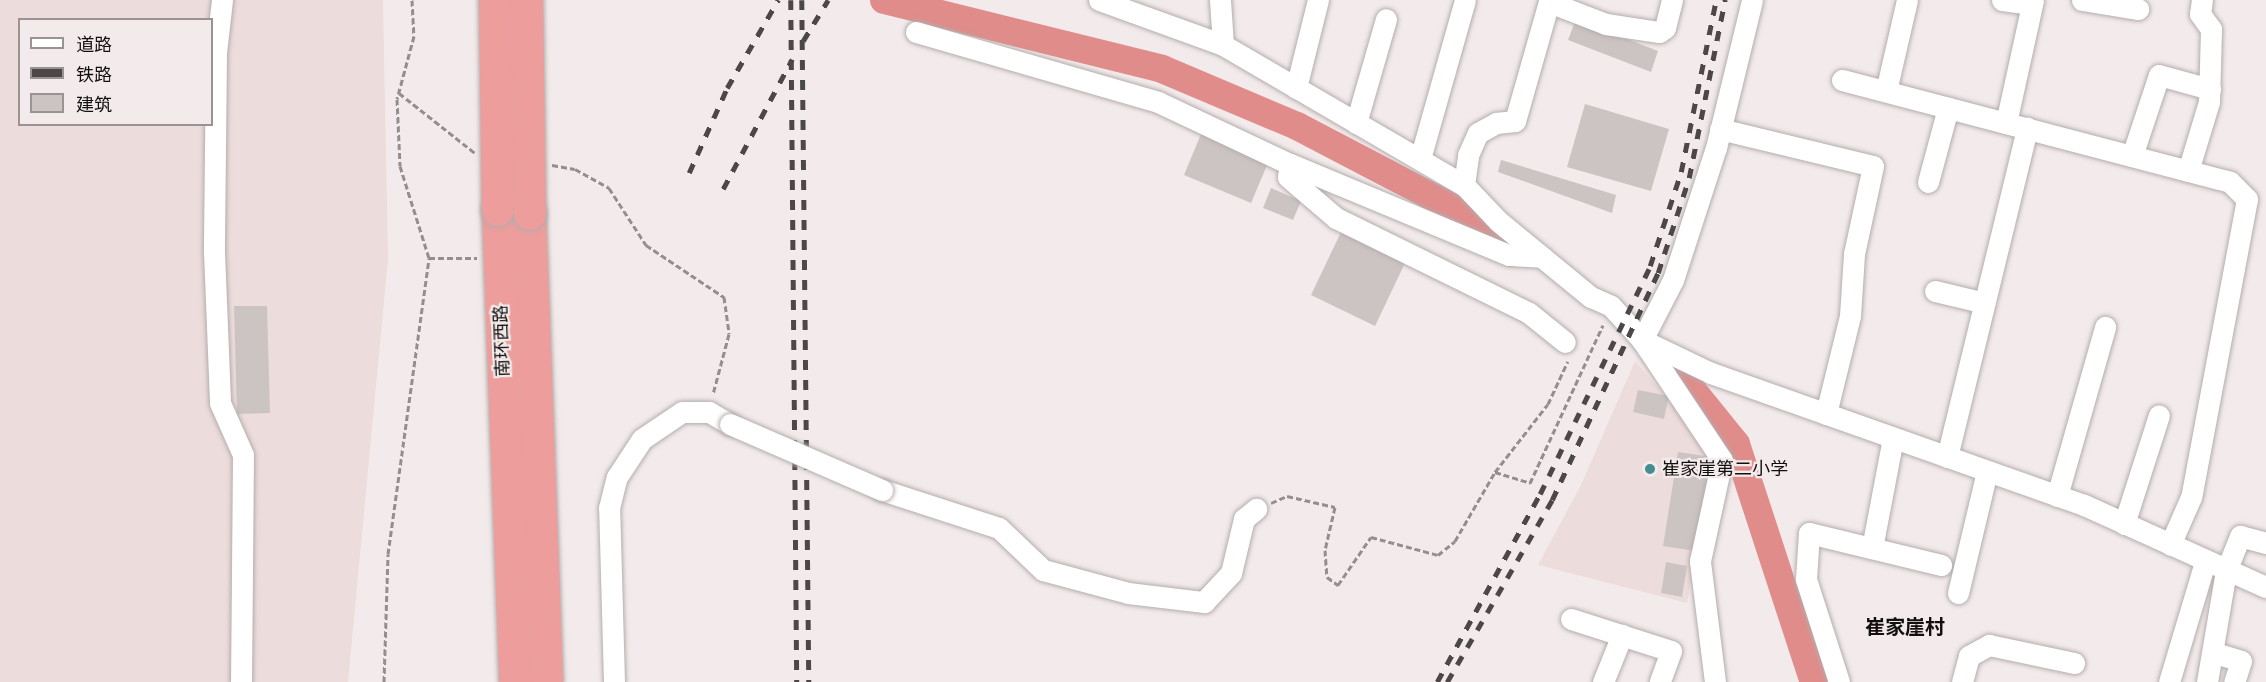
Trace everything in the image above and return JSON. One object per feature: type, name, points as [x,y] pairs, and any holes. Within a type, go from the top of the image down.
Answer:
[{"type":"highway","name":"南环西路","points":[[495,0],[498,210],[515,682]]},
{"type":"highway","name":"南环西路","points":[[527,0],[530,214],[547,682]]},
{"type":"street","points":[[222,0],[216,53],[214,252],[220,403],[243,455],[242,682]]},
{"type":"street","points":[[1099,0],[1223,45],[1464,185],[1498,221],[1592,297],[1611,306],[1642,340],[1722,460],[1700,561],[1715,682]]},
{"type":"street","points":[[1220,0],[1223,45]]},
{"type":"street","points":[[1296,87],[1318,0]]},
{"type":"street","points":[[1420,159],[1465,0]]},
{"type":"street","points":[[1464,185],[1468,155],[1478,133],[1496,123],[1515,121],[1549,1],[1606,24],[1659,32],[1665,28],[1672,0]]},
{"type":"street","points":[[1642,340],[1673,280],[1720,129],[1752,0]]},
{"type":"street","points":[[1886,91],[1907,0]]},
{"type":"street","points":[[2002,0],[2032,2],[2006,123]]},
{"type":"street","points":[[2082,0],[2138,9]]},
{"type":"street","points":[[2188,171],[2210,89],[2211,29],[2200,14],[2202,0]]},
{"type":"street","points":[[1356,123],[1386,19]]},
{"type":"street","points":[[916,32],[1158,102],[1290,164],[1509,255],[1542,257]]},
{"type":"street","points":[[2132,156],[2159,75],[2210,89]]},
{"type":"street","points":[[1842,80],[2230,182],[2247,199],[2192,497],[2181,529],[2170,545]]},
{"type":"street","points":[[1928,182],[1948,108]]},
{"type":"street","points":[[1720,129],[1873,166],[1854,254],[1850,316],[1826,414]]},
{"type":"street","points":[[1947,457],[2027,129]]},
{"type":"street","points":[[1290,164],[1288,177],[1335,218],[1529,313],[1565,342]]},
{"type":"street","points":[[1935,291],[1985,303]]},
{"type":"street","points":[[2057,496],[2105,327]]},
{"type":"street","points":[[1642,340],[1711,373],[2057,496],[2266,587]]},
{"type":"street","points":[[614,682],[609,508],[617,477],[632,450],[654,428],[682,412],[709,412],[730,424],[882,490],[999,528],[1043,570],[1128,593],[1204,602],[1231,573],[1244,519],[1256,509]]},
{"type":"street","points":[[2124,524],[2159,415]]},
{"type":"street","points":[[1872,548],[1893,438]]},
{"type":"street","points":[[1958,593],[1987,471]]},
{"type":"street","points":[[1839,682],[1806,579],[1809,533],[1941,565]]},
{"type":"street","points":[[2207,682],[2215,652],[2226,571],[2240,536],[2266,543]]},
{"type":"street","points":[[2169,682],[2205,562]]},
{"type":"street","points":[[1571,619],[1671,651],[1660,682]]},
{"type":"street","points":[[1603,682],[1622,636]]},
{"type":"street","points":[[1962,682],[1969,656],[1989,645],[2074,663]]},
{"type":"street","points":[[2215,652],[2241,661],[2234,682]]},
{"type":"path","points":[[384,682],[388,554],[429,258],[400,166],[399,93],[414,36],[412,0]]},
{"type":"path","points":[[399,93],[470,152],[481,154]]},
{"type":"path","points":[[540,163],[575,169],[609,188],[646,245],[724,297],[729,334],[709,412]]},
{"type":"path","points":[[429,258],[500,258]]},
{"type":"path","points":[[1495,472],[1530,483],[1611,306]]},
{"type":"path","points":[[1256,509],[1287,496],[1335,507],[1325,550],[1327,577],[1338,585],[1371,537],[1438,555],[1455,541],[1495,472],[1548,404],[1573,351],[1565,342]]},
{"type":"shaded area","points":[[0,0],[383,0],[388,259],[348,682],[0,682]]},
{"type":"shaded area","name":"崔家崖第二小学","points":[[1635,361],[1715,452],[1687,603],[1538,565],[1581,485]]},
{"type":"building","points":[[1576,19],[1658,51],[1651,72],[1568,40]]},
{"type":"building","points":[[1585,104],[1669,129],[1651,191],[1567,167]]},
{"type":"building","points":[[1201,134],[1268,163],[1251,203],[1184,175]]},
{"type":"building","points":[[1501,160],[1616,195],[1612,213],[1498,172]]},
{"type":"building","points":[[1271,188],[1301,201],[1293,220],[1263,208]]},
{"type":"building","points":[[1342,230],[1406,261],[1375,326],[1311,295]]},
{"type":"building","points":[[234,306],[267,306],[270,413],[237,414]]},
{"type":"building","points":[[1638,390],[1669,396],[1664,419],[1633,412]]},
{"type":"building","points":[[1678,452],[1711,457],[1695,551],[1663,546]]},
{"type":"building","points":[[1666,562],[1687,566],[1682,597],[1661,593]]},
{"type":"waterway","points":[[884,0],[1162,69],[1297,126],[1452,207],[1511,253]]},
{"type":"waterway","points":[[1677,371],[1736,444],[1814,682]]},
{"type":"railway","points":[[689,173],[727,88],[778,0]]},
{"type":"railway","points":[[791,0],[797,682]]},
{"type":"railway","points":[[802,0],[809,682]]},
{"type":"railway","points":[[803,41],[828,0]]},
{"type":"railway","points":[[1437,682],[1540,494],[1650,266],[1681,172],[1716,0]]},
{"type":"railway","points":[[1447,682],[1552,500],[1658,273],[1689,178],[1725,0]]},
{"type":"railway","points":[[723,189],[792,59]]},
{"type":"place","name":"崔家崖第二小学","points":[[1650,469]]},
{"type":"district","name":"崔家崖村","points":[[1905,626]]}]
